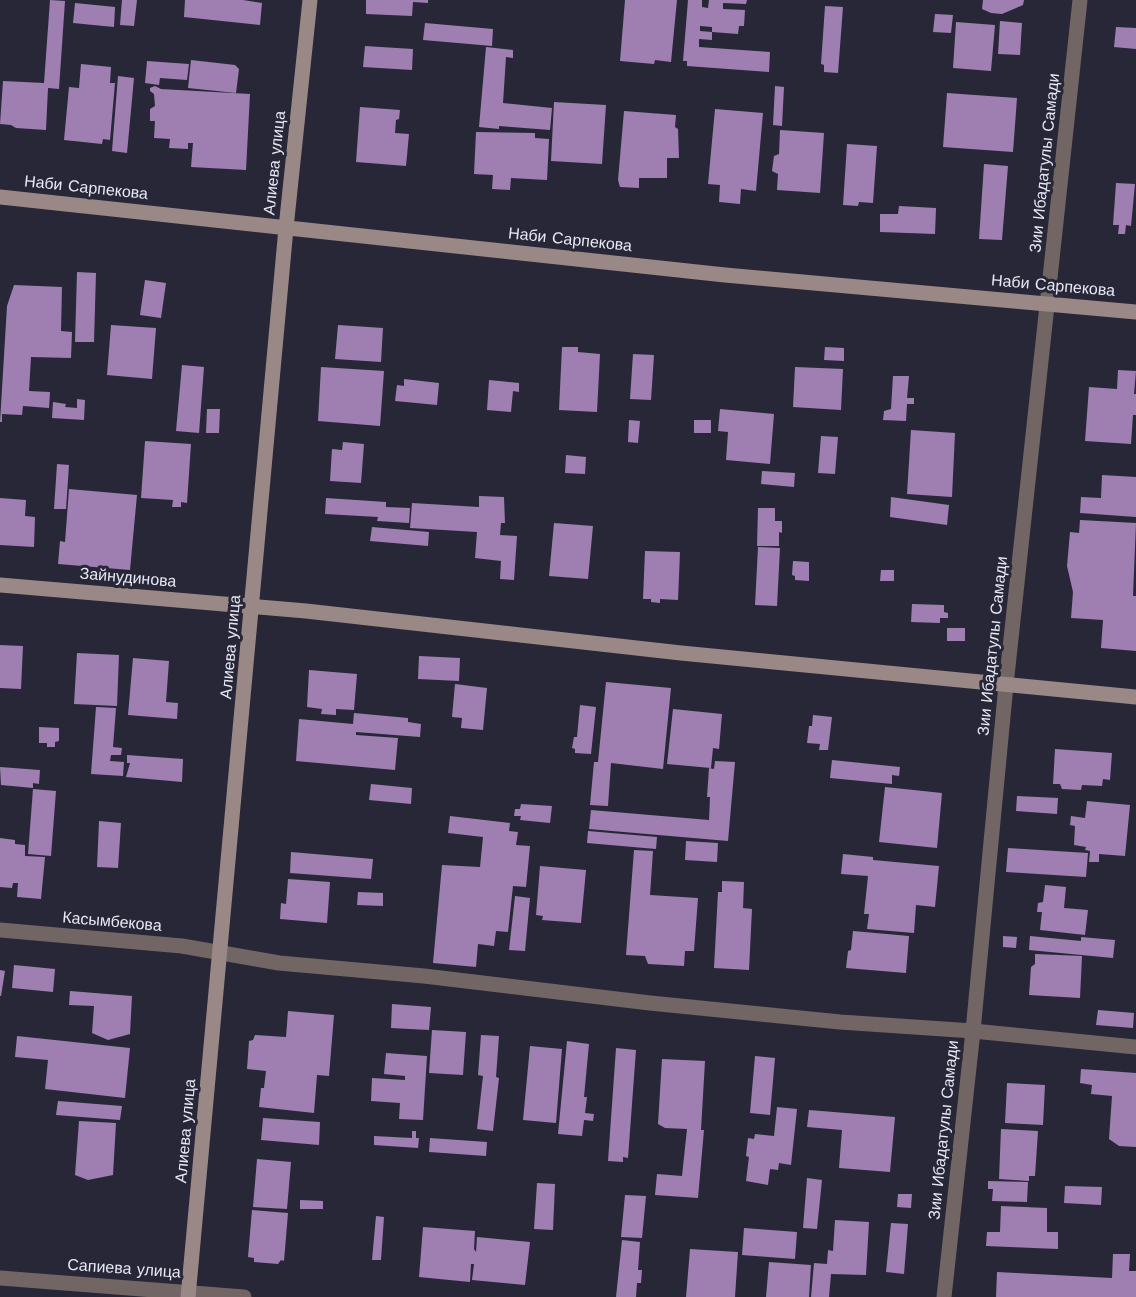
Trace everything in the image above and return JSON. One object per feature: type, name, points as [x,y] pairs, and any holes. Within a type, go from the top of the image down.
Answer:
[{"type":"street","name":"Алиева улица","points":[[189,1295],[286,228],[310,0]]},
{"type":"street","name":"Зии Ибадатулы Самади","points":[[944,1297],[973,1031],[1006,685],[1080,0]]},
{"type":"street","name":"Наби Сарпекова","points":[[0,197],[725,275],[1136,312]]},
{"type":"street","name":"Зайнудинова","points":[[0,585],[253,606],[681,653],[1136,697]]},
{"type":"street","name":"Касымбекова","points":[[0,930],[182,946],[279,963],[424,976],[650,1003],[828,1021],[973,1031],[1136,1047]]},
{"type":"street","name":"Сапиева улица","points":[[0,1278],[189,1295],[244,1297]]},
{"type":"building","points":[[50,0],[65,1],[59,89],[48,88],[46,130],[16,128],[0,124],[3,81],[44,83]]},
{"type":"building","points":[[122,0],[137,0],[134,26],[120,25]]},
{"type":"building","points":[[185,0],[243,0],[262,3],[260,25],[184,17]]},
{"type":"building","points":[[366,0],[428,0],[428,3],[413,2],[412,16],[366,14]]},
{"type":"building","points":[[625,0],[677,0],[671,62],[655,60],[654,64],[620,61]]},
{"type":"building","points":[[688,0],[702,0],[702,7],[708,8],[709,0],[747,0],[746,4],[723,3],[723,9],[745,10],[744,26],[739,26],[738,34],[712,32],[712,40],[699,39],[699,47],[770,52],[769,72],[687,66],[687,61],[683,61]],"holes":[[[700,26],[712,27],[712,32],[700,31]]]},
{"type":"building","points":[[983,0],[1024,0],[1023,5],[1002,14],[982,9]]},
{"type":"building","points":[[75,3],[115,7],[114,27],[73,23]]},
{"type":"building","points":[[825,6],[843,7],[838,73],[824,72],[824,65],[821,64]]},
{"type":"building","points":[[935,14],[953,15],[951,33],[933,32]]},
{"type":"building","points":[[1000,21],[1022,23],[1020,55],[998,54]]},
{"type":"building","points":[[956,22],[995,25],[991,71],[953,68]]},
{"type":"building","points":[[425,23],[493,29],[492,46],[423,40]]},
{"type":"building","points":[[1116,27],[1136,28],[1136,49],[1114,47]]},
{"type":"building","points":[[365,46],[413,49],[412,70],[363,67]]},
{"type":"building","points":[[486,47],[513,50],[513,58],[506,57],[503,103],[552,108],[550,130],[499,126],[499,129],[479,127]]},
{"type":"building","points":[[191,60],[235,65],[239,69],[236,93],[188,88]]},
{"type":"building","points":[[147,61],[189,64],[187,80],[160,78],[159,85],[145,83]]},
{"type":"building","points":[[81,64],[111,67],[110,83],[115,83],[110,140],[103,139],[102,144],[64,140],[69,87],[79,88]]},
{"type":"building","points":[[118,76],[134,78],[127,153],[112,151]]},
{"type":"building","points":[[155,86],[161,89],[250,94],[246,170],[191,167],[193,143],[188,143],[188,149],[169,148],[170,139],[154,138],[155,121],[150,121],[150,109],[155,106],[154,94],[150,88]]},
{"type":"building","points":[[775,86],[784,87],[782,126],[773,125]]},
{"type":"building","points":[[947,93],[1017,98],[1013,152],[943,147]]},
{"type":"building","points":[[554,102],[606,105],[602,164],[551,161]]},
{"type":"building","points":[[360,107],[400,110],[395,133],[409,134],[406,166],[356,162]]},
{"type":"building","points":[[715,109],[763,113],[756,191],[741,189],[740,204],[719,202],[720,185],[708,184]]},
{"type":"building","points":[[624,111],[676,115],[675,127],[678,129],[679,158],[667,158],[667,178],[639,178],[639,188],[620,187],[618,180]]},
{"type":"building","points":[[780,130],[824,133],[820,193],[777,190],[778,174],[772,171],[774,156],[779,154]]},
{"type":"building","points":[[476,132],[535,133],[535,138],[549,139],[547,180],[511,178],[510,190],[492,189],[493,175],[474,174]]},
{"type":"building","points":[[847,144],[877,146],[873,203],[859,202],[858,206],[843,205]]},
{"type":"building","points":[[984,164],[1008,166],[1002,240],[979,239]]},
{"type":"building","points":[[1116,183],[1135,184],[1131,226],[1126,225],[1125,234],[1118,234],[1119,225],[1113,225]]},
{"type":"building","points":[[899,206],[936,208],[935,234],[880,232],[880,214],[898,214]]},
{"type":"building","points":[[77,272],[96,273],[94,342],[75,342]]},
{"type":"building","points":[[145,280],[166,283],[161,318],[140,315]]},
{"type":"building","points":[[14,285],[62,287],[61,331],[72,332],[71,358],[31,357],[29,391],[50,392],[49,408],[23,406],[22,415],[2,414],[2,422],[0,422],[7,306]]},
{"type":"building","points":[[111,325],[156,328],[152,379],[107,375]]},
{"type":"building","points":[[338,325],[383,328],[381,362],[335,359]]},
{"type":"building","points":[[562,347],[578,347],[578,352],[600,354],[597,412],[559,410]]},
{"type":"building","points":[[825,347],[844,348],[844,361],[824,360]]},
{"type":"building","points":[[633,354],[654,355],[651,400],[630,399]]},
{"type":"building","points":[[182,365],[204,367],[199,433],[176,431]]},
{"type":"building","points":[[321,367],[384,371],[380,426],[318,421]]},
{"type":"building","points":[[795,367],[843,369],[841,410],[793,407]]},
{"type":"building","points":[[1118,370],[1136,371],[1134,394],[1136,394],[1136,415],[1133,415],[1131,444],[1085,441],[1089,387],[1117,389]]},
{"type":"building","points":[[893,376],[909,376],[907,398],[914,398],[914,404],[907,404],[906,421],[883,420],[884,411],[891,409]]},
{"type":"building","points":[[404,379],[439,383],[437,405],[395,401],[397,385],[404,386]]},
{"type":"building","points":[[489,380],[519,383],[519,392],[513,391],[511,412],[487,410]]},
{"type":"building","points":[[77,399],[85,400],[84,420],[52,418],[53,402],[66,404],[65,407],[77,408]]},
{"type":"building","points":[[207,409],[220,409],[219,433],[206,433]]},
{"type":"building","points":[[720,409],[774,414],[770,464],[726,460],[728,432],[718,431]]},
{"type":"building","points":[[629,420],[640,421],[638,443],[628,442]]},
{"type":"building","points":[[694,420],[711,420],[711,433],[694,433]]},
{"type":"building","points":[[911,430],[955,433],[952,497],[907,494]]},
{"type":"building","points":[[821,436],[838,437],[835,474],[818,473]]},
{"type":"building","points":[[145,441],[191,444],[187,503],[181,502],[181,507],[172,507],[173,500],[141,498]]},
{"type":"building","points":[[343,442],[364,444],[361,483],[330,481],[332,449],[342,450]]},
{"type":"building","points":[[566,455],[586,457],[585,474],[565,473]]},
{"type":"building","points":[[57,464],[69,465],[66,509],[54,509]]},
{"type":"building","points":[[762,471],[795,473],[794,487],[761,484]]},
{"type":"building","points":[[1102,475],[1136,477],[1136,517],[1080,513],[1081,497],[1101,498]]},
{"type":"building","points":[[69,489],[137,495],[130,570],[58,564],[60,541],[65,542]]},
{"type":"building","points":[[479,496],[504,497],[505,523],[501,523],[500,535],[517,536],[514,580],[500,579],[501,561],[475,558],[477,532],[410,528],[412,503],[479,507]]},
{"type":"building","points":[[891,497],[949,505],[947,525],[890,517]]},
{"type":"building","points":[[0,498],[26,500],[25,516],[35,517],[34,547],[0,545]]},
{"type":"building","points":[[326,498],[386,502],[386,507],[410,508],[409,523],[377,521],[378,517],[325,514]]},
{"type":"building","points":[[758,508],[775,508],[775,521],[782,521],[779,546],[757,546]]},
{"type":"building","points":[[1080,520],[1136,523],[1133,596],[1136,596],[1136,651],[1101,648],[1103,620],[1071,618],[1073,592],[1067,566],[1070,532],[1079,533]]},
{"type":"building","points":[[554,523],[593,526],[588,579],[549,576]]},
{"type":"building","points":[[372,527],[429,532],[428,546],[370,541]]},
{"type":"building","points":[[758,547],[780,548],[777,606],[755,605]]},
{"type":"building","points":[[645,551],[680,552],[678,600],[660,599],[660,603],[651,602],[651,599],[643,599]]},
{"type":"building","points":[[793,561],[809,562],[809,581],[795,580],[795,576],[792,575]]},
{"type":"building","points":[[881,570],[894,570],[894,581],[880,581]]},
{"type":"building","points":[[912,604],[944,605],[944,612],[948,613],[948,618],[940,618],[940,623],[911,622]]},
{"type":"building","points":[[947,628],[965,628],[965,641],[947,641]]},
{"type":"building","points":[[0,645],[23,646],[21,689],[0,688]]},
{"type":"building","points":[[77,653],[119,655],[117,706],[74,704]]},
{"type":"building","points":[[419,656],[460,658],[459,681],[418,679]]},
{"type":"building","points":[[133,658],[169,661],[166,702],[178,703],[177,719],[128,715]]},
{"type":"building","points":[[309,670],[357,674],[354,710],[336,709],[336,715],[321,714],[322,709],[307,707]]},
{"type":"building","points":[[606,682],[671,688],[663,769],[611,763],[608,806],[590,805],[594,762],[598,762]]},
{"type":"building","points":[[455,684],[487,688],[483,730],[461,728],[462,718],[452,717]]},
{"type":"building","points":[[580,705],[596,707],[591,754],[575,753],[575,749],[572,748],[574,737],[577,737]]},
{"type":"building","points":[[96,707],[116,708],[113,747],[122,748],[121,755],[111,755],[110,761],[124,762],[123,776],[91,774]]},
{"type":"building","points":[[673,709],[722,714],[719,749],[713,748],[711,768],[667,764]]},
{"type":"building","points":[[354,713],[408,718],[408,722],[421,724],[420,737],[356,732],[356,735],[398,738],[395,770],[296,761],[299,719],[353,724]]},
{"type":"building","points":[[813,715],[832,717],[828,750],[819,750],[820,744],[807,743]]},
{"type":"building","points":[[39,727],[59,728],[59,741],[55,742],[55,747],[47,747],[47,743],[39,743]]},
{"type":"building","points":[[1055,749],[1112,753],[1110,780],[1103,779],[1102,786],[1082,785],[1081,790],[1062,789],[1060,784],[1053,784]]},
{"type":"building","points":[[127,755],[183,759],[182,782],[126,777],[130,763],[127,763]]},
{"type":"building","points":[[832,760],[900,767],[899,776],[892,775],[892,784],[830,778]]},
{"type":"building","points":[[715,761],[735,762],[728,841],[589,829],[591,810],[709,820],[710,797],[707,797],[709,768],[714,769]]},
{"type":"building","points":[[0,767],[40,770],[39,784],[33,783],[33,788],[1,785]]},
{"type":"building","points":[[371,784],[412,788],[411,804],[369,800]]},
{"type":"building","points":[[885,787],[942,793],[937,848],[879,842]]},
{"type":"building","points":[[33,789],[56,791],[51,856],[28,854]]},
{"type":"building","points":[[1017,796],[1058,798],[1057,814],[1016,811]]},
{"type":"building","points":[[1087,801],[1130,805],[1125,856],[1099,854],[1099,862],[1089,862],[1090,851],[1085,850],[1086,847],[1074,845],[1075,826],[1070,825],[1071,816],[1085,818]]},
{"type":"building","points":[[521,804],[552,806],[550,823],[520,820],[521,816],[514,816],[515,809],[520,809]]},
{"type":"building","points":[[450,816],[510,823],[509,831],[518,832],[516,845],[530,846],[526,887],[513,886],[508,932],[496,931],[494,946],[478,944],[476,967],[433,963],[442,865],[480,867],[483,837],[448,833]]},
{"type":"building","points":[[99,821],[121,823],[118,868],[97,867]]},
{"type":"building","points":[[588,831],[657,837],[656,849],[587,843]]},
{"type":"building","points":[[0,838],[15,840],[15,844],[25,845],[25,856],[45,857],[41,899],[17,897],[18,883],[13,883],[12,888],[0,887]]},
{"type":"building","points":[[686,841],[718,843],[717,862],[685,860]]},
{"type":"building","points":[[1008,848],[1088,853],[1086,877],[1006,872]]},
{"type":"building","points":[[634,850],[653,851],[650,895],[698,898],[694,951],[685,951],[684,966],[648,964],[645,956],[626,955]]},
{"type":"building","points":[[291,852],[373,859],[371,879],[290,873]]},
{"type":"building","points":[[843,854],[873,857],[873,860],[939,866],[935,907],[916,905],[914,933],[867,929],[869,914],[864,914],[868,876],[841,874]]},
{"type":"building","points":[[540,866],[586,870],[581,923],[542,920],[543,916],[536,915]]},
{"type":"building","points":[[288,879],[330,882],[327,923],[280,919],[281,903],[286,904]]},
{"type":"building","points":[[722,881],[744,882],[743,908],[752,909],[749,970],[714,968],[718,892],[722,892]]},
{"type":"building","points":[[1045,885],[1066,887],[1064,908],[1088,910],[1085,935],[1040,930],[1042,912],[1037,912],[1038,903],[1043,902]]},
{"type":"building","points":[[358,892],[383,893],[383,906],[357,905]]},
{"type":"building","points":[[515,896],[530,898],[525,951],[509,950]]},
{"type":"building","points":[[853,931],[909,936],[906,973],[846,968]]},
{"type":"building","points":[[1003,936],[1017,937],[1016,948],[1003,947]]},
{"type":"building","points":[[1030,936],[1081,941],[1081,937],[1115,940],[1113,958],[1029,950]]},
{"type":"building","points":[[1035,954],[1082,956],[1080,998],[1029,995],[1031,967],[1035,964]]},
{"type":"building","points":[[14,965],[55,969],[53,992],[12,988]]},
{"type":"building","points":[[0,970],[5,971],[1,996],[0,996]]},
{"type":"building","points":[[70,991],[132,996],[130,1034],[108,1040],[92,1033],[94,1006],[69,1005]]},
{"type":"building","points":[[392,1004],[431,1007],[429,1030],[391,1028]]},
{"type":"building","points":[[1098,1010],[1134,1013],[1133,1028],[1096,1025]]},
{"type":"building","points":[[288,1011],[334,1015],[329,1076],[317,1075],[314,1113],[259,1107],[266,1071],[247,1069],[249,1041],[253,1040],[255,1035],[286,1037]]},
{"type":"building","points":[[432,1030],[466,1032],[463,1075],[429,1073]]},
{"type":"building","points":[[481,1035],[499,1036],[496,1077],[499,1078],[493,1131],[477,1129],[483,1076],[478,1075]]},
{"type":"building","points":[[17,1036],[130,1048],[125,1098],[45,1089],[48,1060],[15,1057]]},
{"type":"building","points":[[567,1041],[589,1044],[584,1097],[587,1097],[585,1113],[594,1114],[593,1121],[584,1120],[582,1136],[558,1134]]},
{"type":"building","points":[[530,1046],[562,1049],[556,1123],[523,1120]]},
{"type":"building","points":[[616,1048],[636,1050],[628,1158],[623,1157],[623,1162],[608,1161]]},
{"type":"building","points":[[386,1053],[427,1056],[423,1120],[399,1119],[400,1103],[371,1101],[372,1078],[405,1080],[405,1076],[384,1074]]},
{"type":"building","points":[[755,1056],[775,1058],[770,1115],[750,1113]]},
{"type":"building","points":[[662,1059],[705,1061],[701,1130],[704,1130],[698,1198],[655,1195],[657,1174],[682,1176],[687,1129],[665,1128],[658,1124]]},
{"type":"building","points":[[1081,1069],[1136,1073],[1136,1147],[1119,1146],[1109,1139],[1112,1096],[1091,1094],[1092,1085],[1080,1083]]},
{"type":"building","points":[[1007,1083],[1045,1085],[1043,1125],[1005,1123]]},
{"type":"building","points":[[58,1101],[122,1106],[120,1120],[56,1115]]},
{"type":"building","points":[[777,1107],[797,1109],[791,1165],[779,1163],[778,1170],[770,1169],[768,1185],[746,1181],[749,1157],[746,1156],[748,1138],[754,1139],[755,1134],[774,1136]]},
{"type":"building","points":[[809,1110],[895,1117],[890,1172],[839,1168],[842,1130],[807,1127]]},
{"type":"building","points":[[263,1118],[320,1122],[319,1145],[261,1140]]},
{"type":"building","points":[[79,1121],[116,1123],[113,1175],[88,1180],[75,1175]]},
{"type":"building","points":[[1001,1129],[1038,1131],[1035,1176],[1029,1176],[1029,1181],[999,1179]]},
{"type":"building","points":[[412,1131],[416,1131],[416,1138],[419,1138],[418,1148],[374,1145],[374,1136],[412,1138]]},
{"type":"building","points":[[430,1138],[487,1142],[486,1156],[429,1152]]},
{"type":"building","points":[[257,1159],[291,1162],[287,1209],[253,1207]]},
{"type":"building","points":[[807,1178],[822,1180],[817,1229],[803,1228]]},
{"type":"building","points":[[988,1181],[1028,1182],[1027,1202],[992,1201],[993,1189],[988,1189]]},
{"type":"building","points":[[537,1183],[555,1184],[553,1230],[534,1229]]},
{"type":"building","points":[[1065,1186],[1102,1187],[1101,1205],[1064,1203]]},
{"type":"building","points":[[898,1194],[912,1194],[911,1208],[897,1207]]},
{"type":"building","points":[[625,1195],[646,1196],[642,1238],[621,1237]]},
{"type":"building","points":[[300,1200],[323,1201],[323,1209],[300,1209]]},
{"type":"building","points":[[1001,1206],[1047,1208],[1047,1232],[1058,1232],[1058,1249],[986,1246],[987,1232],[1000,1232]]},
{"type":"building","points":[[252,1210],[288,1213],[284,1261],[281,1260],[278,1264],[254,1262],[254,1258],[248,1257]]},
{"type":"building","points":[[376,1216],[384,1217],[381,1260],[372,1260]]},
{"type":"building","points":[[835,1220],[869,1222],[866,1275],[831,1274],[829,1297],[811,1297],[814,1263],[827,1264],[828,1250],[833,1251]]},
{"type":"building","points":[[891,1223],[908,1224],[904,1274],[886,1272]]},
{"type":"building","points":[[423,1227],[475,1231],[474,1249],[476,1252],[477,1237],[530,1242],[525,1285],[472,1280],[474,1264],[471,1264],[470,1282],[419,1277]]},
{"type":"building","points":[[744,1228],[797,1232],[795,1259],[742,1255]]},
{"type":"building","points":[[622,1240],[640,1242],[638,1270],[642,1270],[641,1283],[637,1283],[636,1297],[616,1297]]},
{"type":"building","points":[[690,1249],[738,1252],[735,1297],[686,1297]]},
{"type":"building","points":[[1113,1254],[1130,1254],[1129,1271],[1136,1271],[1136,1297],[996,1297],[997,1272],[1112,1278]]},
{"type":"building","points":[[769,1262],[811,1265],[809,1297],[766,1297]]}]
